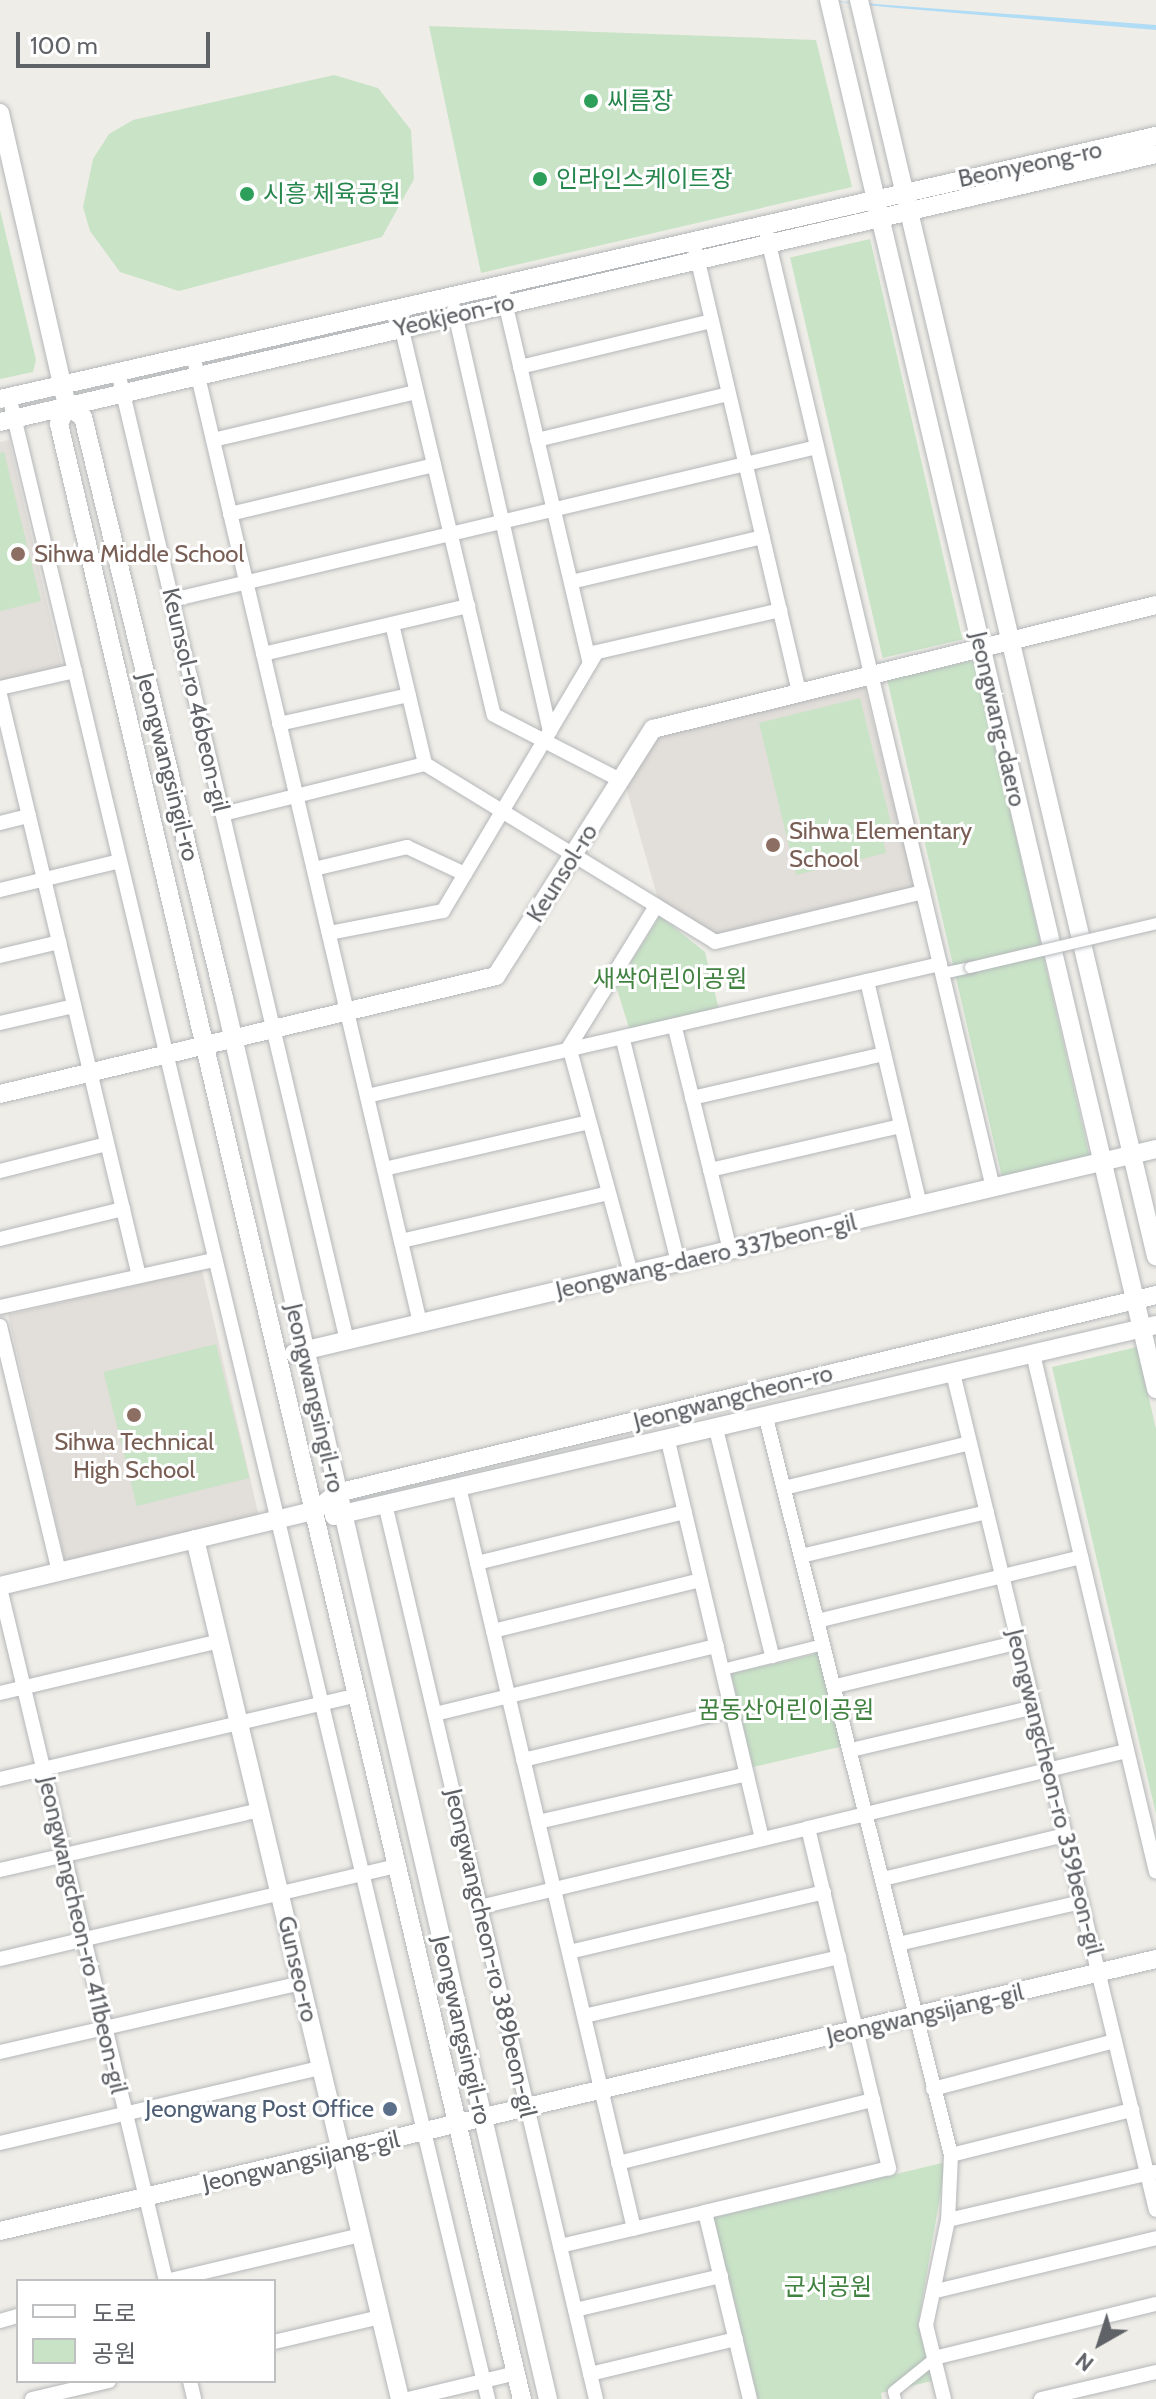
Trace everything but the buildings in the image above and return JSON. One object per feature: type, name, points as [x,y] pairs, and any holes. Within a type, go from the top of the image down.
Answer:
[{"type":"street","name":"Jeongwang-daero","points":[[829,0],[1135,1300],[1149,1326],[1156,1389]]},
{"type":"street","name":"Jeongwang-daero","points":[[859,0],[1155,1252]]},
{"type":"street","name":"Jeongwangsingil-ro","points":[[0,113],[67,406],[59,424],[208,1044],[522,2399]]},
{"type":"street","name":"Beonyeong-ro","points":[[904,191],[1156,136]]},
{"type":"street","name":"Beonyeong-ro","points":[[908,209],[1156,154]]},
{"type":"street","name":"Yeokjeon-ro","points":[[4,398],[193,355],[454,306],[877,206],[904,191]]},
{"type":"street","name":"Yeokjeon-ro","points":[[877,206],[908,209]]},
{"type":"street","points":[[766,232],[993,1188]]},
{"type":"street","points":[[695,249],[799,693]]},
{"type":"street","points":[[503,294],[590,664]]},
{"type":"street","points":[[454,306],[503,521],[547,736]]},
{"type":"street","name":"Yeokjeon-ro","points":[[7,421],[197,376],[399,318]]},
{"type":"street","points":[[399,318],[494,715],[547,736],[620,780]]},
{"type":"street","points":[[520,367],[712,321]]},
{"type":"street","points":[[193,355],[420,1323]]},
{"type":"street","name":"Keunsol-ro 46beon-gil","points":[[118,372],[347,1341]]},
{"type":"street","points":[[213,440],[416,392]]},
{"type":"street","points":[[537,440],[729,394]]},
{"type":"street","points":[[4,398],[7,421],[75,671],[213,1260],[279,1519],[488,2399]]},
{"type":"street","name":"Jeongwangsingil-ro","points":[[67,406],[83,417],[548,2399]]},
{"type":"street","points":[[172,600],[817,447]]},
{"type":"street","points":[[230,514],[434,465]]},
{"type":"street","points":[[571,582],[763,537]]},
{"type":"street","name":"Keunsol-ro","points":[[0,1094],[496,976],[653,729],[1156,605]]},
{"type":"street","points":[[263,654],[468,606]]},
{"type":"street","points":[[329,933],[443,911],[597,652],[780,610]]},
{"type":"street","points":[[392,624],[425,764]]},
{"type":"street","points":[[0,688],[75,671]]},
{"type":"street","points":[[0,695],[7,754],[29,816],[139,1276]]},
{"type":"street","points":[[279,724],[409,695]]},
{"type":"street","points":[[223,814],[425,764],[575,852],[715,942],[923,892]]},
{"type":"street","points":[[0,823],[29,816]]},
{"type":"street","points":[[314,869],[407,847],[465,874]]},
{"type":"street","points":[[0,890],[120,861]]},
{"type":"street","points":[[631,1273],[569,1047],[656,906]]},
{"type":"street","points":[[367,1096],[569,1047],[623,1040],[867,981],[941,968],[970,967],[1156,923]]},
{"type":"street","points":[[0,956],[59,942]]},
{"type":"street","points":[[867,981],[920,1205]]},
{"type":"street","points":[[0,1023],[74,1006]]},
{"type":"street","points":[[675,1028],[730,1250]]},
{"type":"street","points":[[623,1040],[678,1262]]},
{"type":"street","points":[[692,1098],[884,1054]]},
{"type":"street","points":[[384,1169],[589,1122]]},
{"type":"street","points":[[710,1170],[901,1126]]},
{"type":"street","points":[[0,1171],[107,1144]]},
{"type":"street","name":"Jeongwang-daero 337beon-gil","points":[[279,1356],[1156,1149]]},
{"type":"street","points":[[401,1241],[609,1193]]},
{"type":"street","points":[[0,1239],[123,1209]]},
{"type":"street","points":[[0,1307],[213,1260]]},
{"type":"street","name":"Jeongwangcheon-ro","points":[[0,1587],[316,1510],[337,1493],[1156,1295]]},
{"type":"street","points":[[0,1326],[59,1572]]},
{"type":"street","name":"Jeongwangcheon-ro","points":[[343,1519],[1149,1326]]},
{"type":"street","points":[[1033,1354],[1156,1872]]},
{"type":"street","name":"Jeongwangcheon-ro 359beon-gil","points":[[953,1373],[1132,2110],[1152,2173],[1156,2210]]},
{"type":"street","points":[[766,1418],[836,1686],[951,2155],[948,2220],[936,2291],[926,2325],[944,2399]]},
{"type":"street","name":"Jeongwangcheon-ro","points":[[716,1429],[772,1656]]},
{"type":"street","points":[[668,1441],[762,1839]]},
{"type":"street","points":[[784,1488],[970,1443]]},
{"type":"street","points":[[460,1491],[634,2229]]},
{"type":"street","name":"Jeongwangcheon-ro 389beon-gil","points":[[386,1508],[596,2399]]},
{"type":"street","points":[[316,1510],[343,1519]]},
{"type":"street","points":[[477,1563],[685,1512]]},
{"type":"street","points":[[801,1556],[987,1512]]},
{"type":"street","name":"Gunseo-ro","points":[[195,1539],[400,2399]]},
{"type":"street","points":[[817,1621],[1081,1557]]},
{"type":"street","points":[[493,1631],[701,1580]]},
{"type":"street","name":"Jeongwangcheon-ro 411beon-gil","points":[[0,1587],[166,2279]]},
{"type":"street","points":[[0,1693],[220,1641]]},
{"type":"street","points":[[836,1686],[1019,1642]]},
{"type":"street","points":[[722,1669],[823,1644]]},
{"type":"street","points":[[435,1714],[717,1646]]},
{"type":"street","points":[[0,1779],[358,1695]]},
{"type":"street","points":[[851,1750],[1034,1707]]},
{"type":"street","points":[[523,1760],[732,1710]]},
{"type":"street","points":[[480,1907],[1127,1751]]},
{"type":"street","points":[[538,1822],[747,1774]]},
{"type":"street","points":[[0,1870],[260,1810]]},
{"type":"street","points":[[560,2246],[889,2168],[808,1828]]},
{"type":"street","points":[[883,1879],[1065,1835]]},
{"type":"street","points":[[0,1959],[398,1866]]},
{"type":"street","points":[[569,1952],[824,1892]]},
{"type":"street","points":[[898,1944],[1081,1902]]},
{"type":"street","points":[[584,2016],[839,1957]]},
{"type":"street","name":"Jeongwangsijang-gil","points":[[0,2231],[916,2018],[1156,1959]]},
{"type":"street","points":[[0,2052],[301,1983]]},
{"type":"street","points":[[933,2089],[1115,2041]]},
{"type":"street","points":[[0,2143],[321,2068]]},
{"type":"street","points":[[618,2163],[873,2100]]},
{"type":"street","points":[[951,2155],[1132,2110]]},
{"type":"street","points":[[948,2220],[1152,2173]]},
{"type":"street","points":[[705,2212],[750,2399]]},
{"type":"street","points":[[174,2279],[361,2235]]},
{"type":"street","points":[[936,2291],[1156,2238]]},
{"type":"street","points":[[575,2310],[721,2276]]},
{"type":"street","points":[[895,2399],[893,2391],[934,2358],[1156,2304]]},
{"type":"street","points":[[276,2342],[380,2317]]},
{"type":"street","points":[[590,2374],[736,2339]]},
{"type":"street","points":[[1041,2399],[1156,2372]]},
{"type":"street","points":[[408,2399],[482,2378],[516,2373]]},
{"type":"street","points":[[32,2399],[100,2383]]},
{"type":"shaded area","name":"Sihwa Middle School","points":[[9,440],[62,667],[0,681],[0,442]]},
{"type":"shaded area","name":"Sihwa Elementary School","points":[[864,686],[915,888],[720,936],[658,899],[626,787],[659,736]]},
{"type":"shaded area","name":"Sihwa Technical High School","points":[[202,1270],[259,1517],[65,1561],[8,1315]]},
{"type":"green space","points":[[429,26],[816,40],[852,187],[481,273]]},
{"type":"green space","name":"시흥 체육공원","points":[[334,75],[378,88],[411,130],[414,179],[382,237],[179,291],[120,272],[90,231],[83,207],[93,159],[109,134],[133,120]]},
{"type":"green space","points":[[0,210],[36,360],[33,372],[0,379]]},
{"type":"green space","points":[[870,239],[962,639],[883,658],[790,257]]},
{"type":"green space","points":[[4,452],[41,601],[0,611],[0,453]]},
{"type":"green space","points":[[975,660],[1090,1158],[1002,1178],[887,680]]},
{"type":"green space","points":[[860,698],[893,832],[882,835],[886,853],[796,875],[759,723]]},
{"type":"green space","name":"새싹어린이공원","points":[[660,916],[705,952],[719,1010],[630,1031],[616,986]]},
{"type":"green space","points":[[216,1344],[249,1478],[137,1506],[103,1372]]},
{"type":"green space","points":[[1137,1347],[1156,1429],[1156,1814],[1052,1367]]},
{"type":"green space","name":"꿈동산어린이공원","points":[[820,1653],[842,1747],[753,1767],[731,1673]]},
{"type":"green space","name":"군서공원","points":[[946,2162],[918,2324],[932,2381],[881,2393],[882,2399],[758,2399],[713,2218]]},
{"type":"water","points":[[821,0],[1156,25],[1156,30],[886,7]]},
{"type":"place","name":"씨름장","points":[[591,101]]},
{"type":"place","name":"인라인스케이트장","points":[[540,179]]},
{"type":"place","name":"시흥 체육공원","points":[[247,194]]},
{"type":"place","name":"Sihwa Middle School","points":[[18,554]]},
{"type":"place","name":"Sihwa Elementary School","points":[[773,845]]},
{"type":"place","name":"Sihwa Technical High School","points":[[134,1415]]},
{"type":"place","name":"Jeongwang Post Office","points":[[390,2109]]}]
